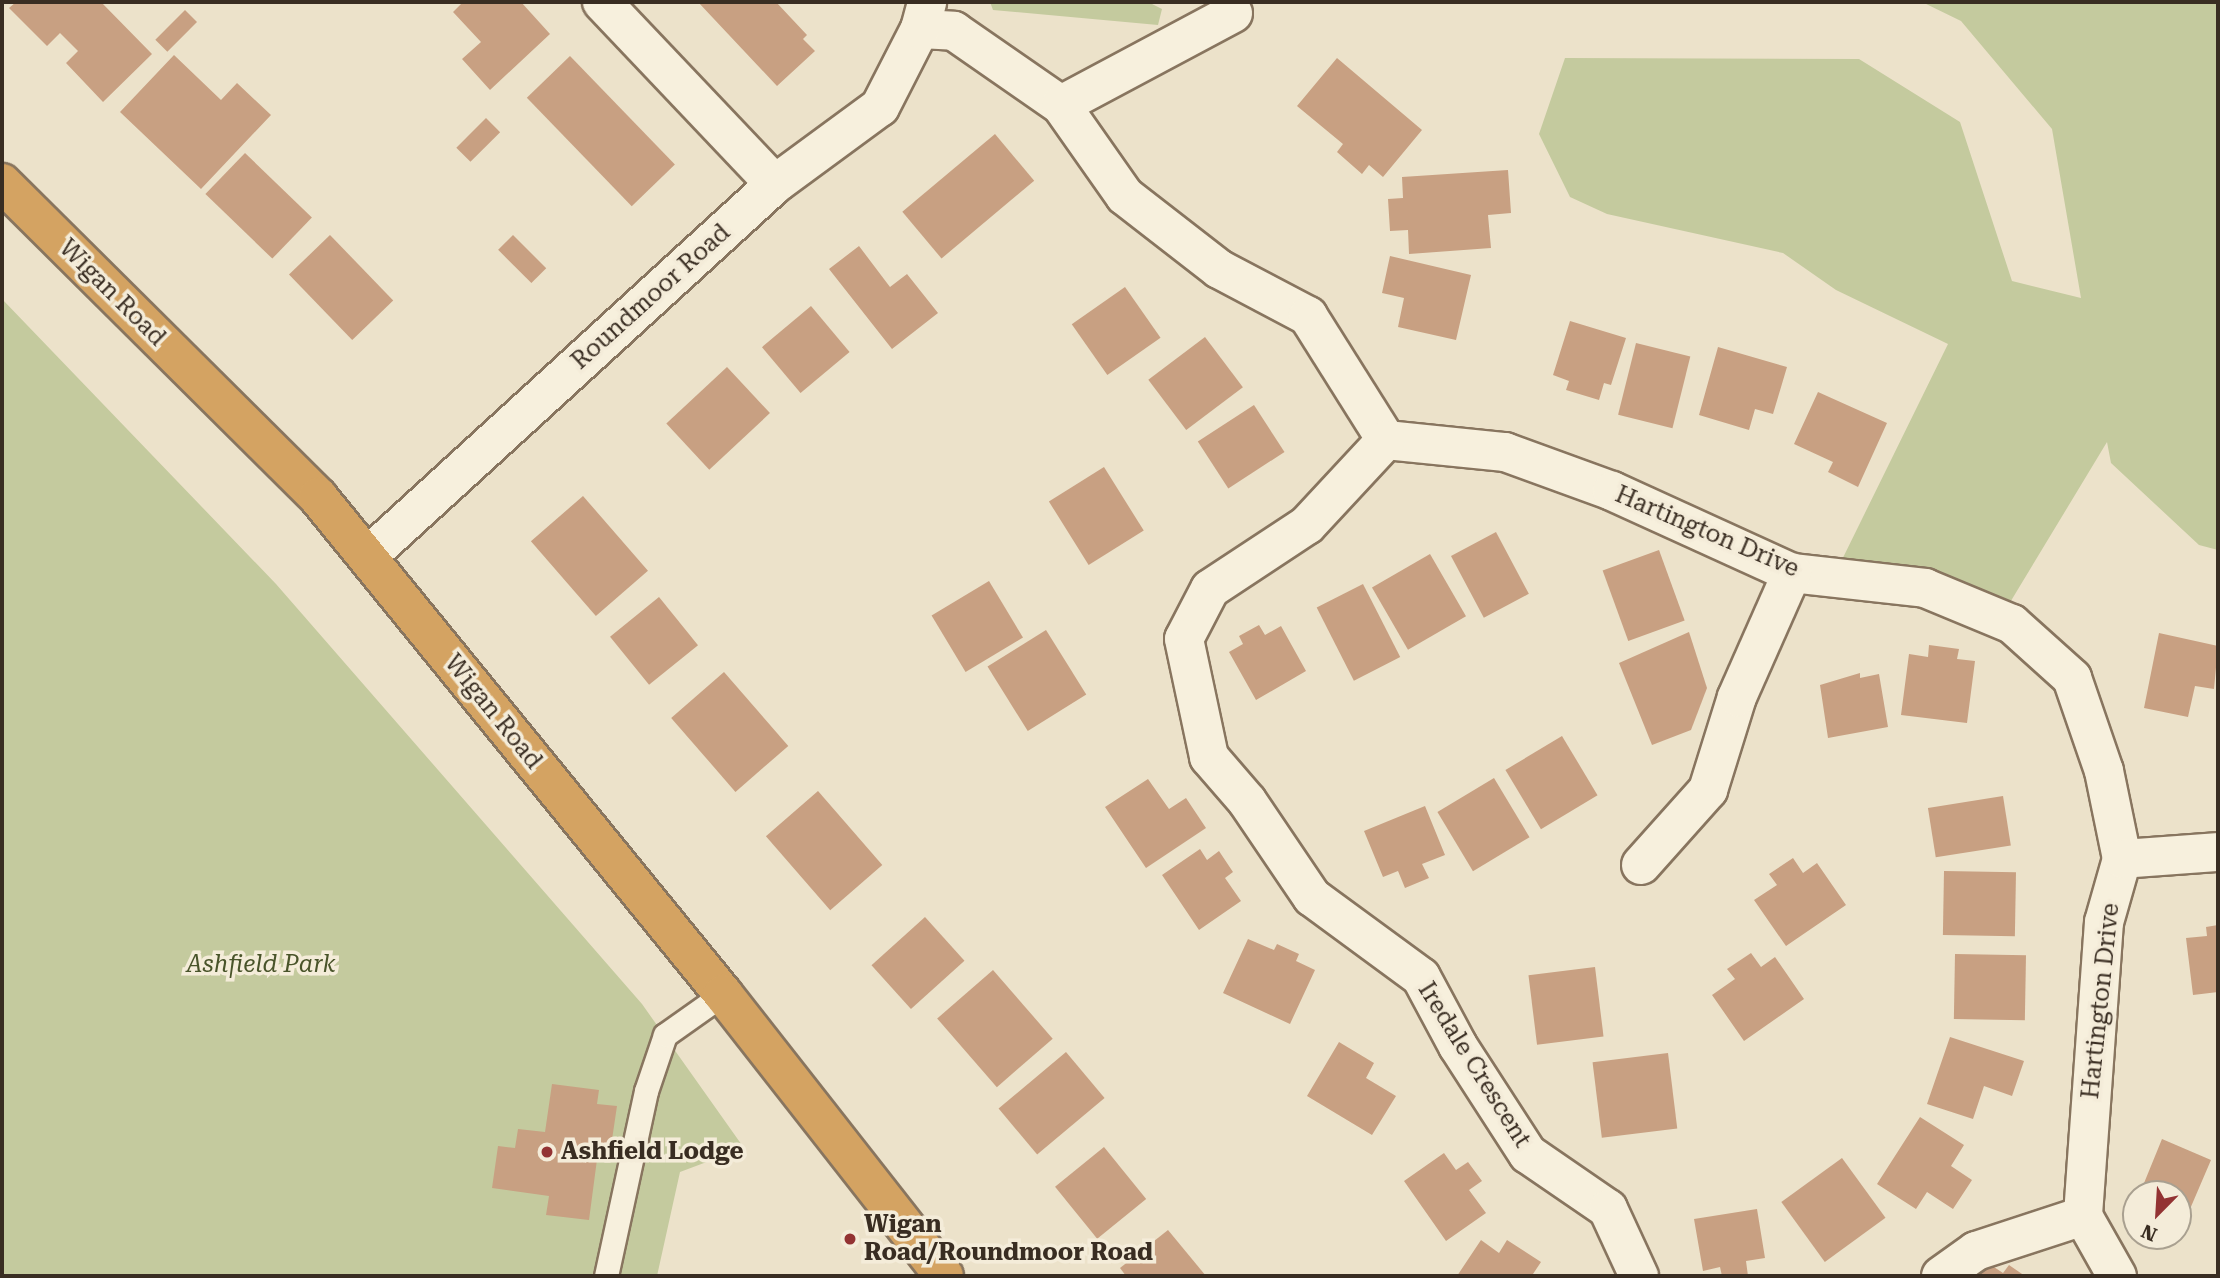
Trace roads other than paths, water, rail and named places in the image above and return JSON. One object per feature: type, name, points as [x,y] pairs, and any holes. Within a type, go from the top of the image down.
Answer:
[{"type":"highway","name":"Wigan Road","points":[[2,183],[318,497],[723,994],[944,1276]]},
{"type":"street","points":[[603,2],[775,184]]},
{"type":"street","points":[[1061,105],[1233,13]]},
{"type":"street","points":[[923,15],[954,31],[1061,105],[1125,196],[1219,269],[1308,316],[1386,440]]},
{"type":"street","name":"Roundmoor Road","points":[[367,557],[775,184],[880,107],[923,15]]},
{"type":"street","name":"Hartington Drive","points":[[1386,440],[1505,452],[1612,491],[1792,573],[1925,588],[2012,624],[2072,678],[2105,771],[2122,859],[2101,948],[2083,1216]]},
{"type":"street","name":"Iredale Crescent","points":[[1386,440],[1307,525],[1210,589],[1184,639],[1209,757],[1247,801],[1312,897],[1421,977],[1458,1046],[1528,1154],[1608,1209],[1639,1276]]},
{"type":"street","points":[[1642,865],[1708,790],[1737,697],[1792,573]]},
{"type":"street","points":[[2122,859],[2218,852]]},
{"type":"street","points":[[1941,1276],[1976,1251],[2083,1216],[2118,1276]]},
{"type":"lane","points":[[606,1276],[646,1091],[665,1035],[723,994]]},
{"type":"place","name":"Ashfield Lodge","points":[[547,1152]]},
{"type":"place","name":"Wigan Road/Roundmoor Road","points":[[850,1239]]},
{"type":"park label","name":"Ashfield Park","points":[[261,965]]}]
